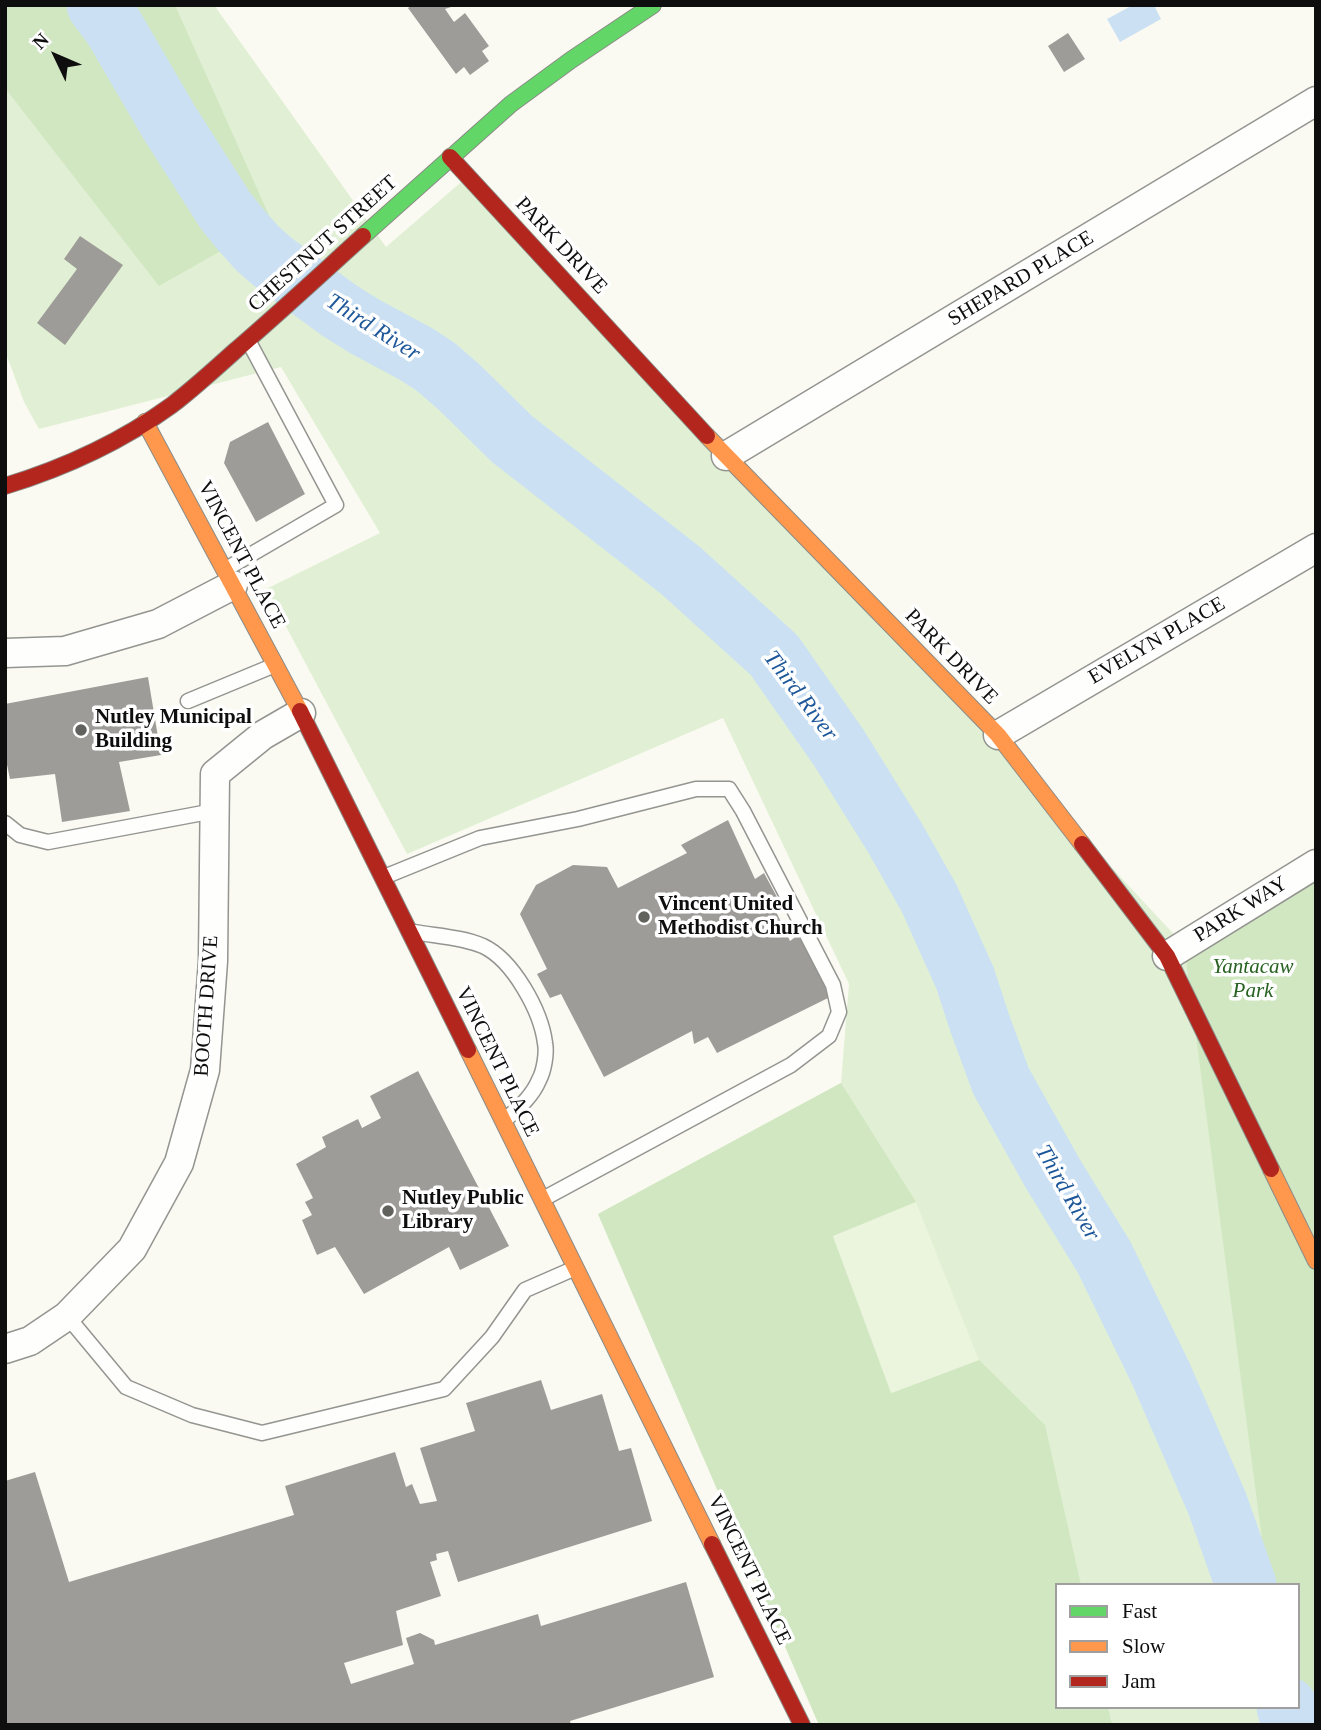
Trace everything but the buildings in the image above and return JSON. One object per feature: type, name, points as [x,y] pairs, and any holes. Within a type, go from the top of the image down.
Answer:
[{"type":"street","name":"CHESTNUT STREET","points":[[5,486],[42,475],[82,458],[145,422],[190,391],[525,92],[653,5]]},
{"type":"street","name":"SHEPARD PLACE","points":[[726,456],[1316,101]]},
{"type":"street","name":"PARK DRIVE","points":[[450,157],[726,456],[998,735],[1167,956],[1316,1261]]},
{"type":"street","name":"VINCENT PLACE","points":[[145,422],[301,713],[803,1725]]},
{"type":"street","name":"EVELYN PLACE","points":[[998,735],[1316,548]]},
{"type":"street","points":[[5,653],[65,651],[159,624],[229,577]]},
{"type":"street","name":"BOOTH DRIVE","points":[[5,1349],[30,1341],[67,1317],[132,1249],[179,1163],[205,1070],[213,961],[215,774],[264,735],[301,713]]},
{"type":"street","name":"PARK WAY","points":[[1167,956],[1316,864]]},
{"type":"lane","points":[[229,577],[336,505],[248,340]]},
{"type":"lane","points":[[188,701],[276,664]]},
{"type":"lane","points":[[382,877],[480,838],[578,819],[696,789],[729,789],[833,985],[839,1012],[829,1036],[791,1065],[542,1200]]},
{"type":"lane","points":[[5,823],[20,835],[47,842],[214,811]]},
{"type":"lane","points":[[409,932],[456,939],[484,947],[506,963],[522,985],[540,1019],[546,1045],[541,1078],[529,1098],[503,1121]]},
{"type":"lane","points":[[67,1317],[126,1387],[192,1415],[262,1433],[444,1389],[492,1337],[525,1290],[576,1268]]},
{"type":"green space","points":[[5,5],[214,5],[386,247],[467,177],[1184,945],[1316,864],[1316,1725],[819,1725],[598,1214],[841,1083],[849,984],[723,718],[407,854],[266,589],[380,533],[281,367],[39,429],[24,402],[5,351]]},
{"type":"green space","points":[[5,5],[175,5],[272,222],[159,286],[5,88]]},
{"type":"green space","name":"Yantacaw Park","points":[[1316,864],[1316,1725],[1286,1725],[1284,1709],[1300,1709],[1300,1583],[1268,1583],[1184,945]]},
{"type":"green space","points":[[841,1083],[916,1202],[833,1237],[892,1393],[979,1360],[1045,1425],[1081,1583],[1055,1583],[1055,1709],[1108,1709],[1112,1725],[819,1725],[598,1214]]},
{"type":"green space","points":[[916,1202],[979,1360],[891,1393],[833,1236]]},
{"type":"water","points":[[1133,5],[1154,5],[1161,19],[1120,42],[1107,19]]},
{"type":"waterway","name":"Third River","points":[[97,5],[113,26],[225,210],[258,249],[340,311],[436,367],[512,439],[680,570],[774,655],[839,748],[929,898],[965,978],[1001,1081],[1104,1257],[1161,1374],[1217,1503],[1245,1583]]},
{"type":"waterway","name":"Third River","points":[[1288,1709],[1292,1725]]},
{"type":"traffic: fast","points":[[363,236],[511,104],[653,5]]},
{"type":"traffic: slow","points":[[145,422],[300,711]]},
{"type":"traffic: slow","points":[[707,436],[998,735],[1082,844]]},
{"type":"traffic: slow","points":[[468,1050],[712,1544]]},
{"type":"traffic: slow","points":[[1271,1169],[1316,1261]]},
{"type":"traffic: jam","points":[[450,157],[707,436]]},
{"type":"traffic: jam","points":[[5,486],[92,453],[133,431],[172,405],[363,236]]},
{"type":"traffic: jam","points":[[300,711],[468,1050]]},
{"type":"traffic: jam","points":[[1082,844],[1167,956],[1271,1169]]},
{"type":"traffic: jam","points":[[712,1544],[802,1725]]},
{"type":"place","name":"Nutley Municipal Building","points":[[81,730]]},
{"type":"place","name":"Vincent United Methodist Church","points":[[644,917]]},
{"type":"place","name":"Nutley Public Library","points":[[388,1211]]}]
